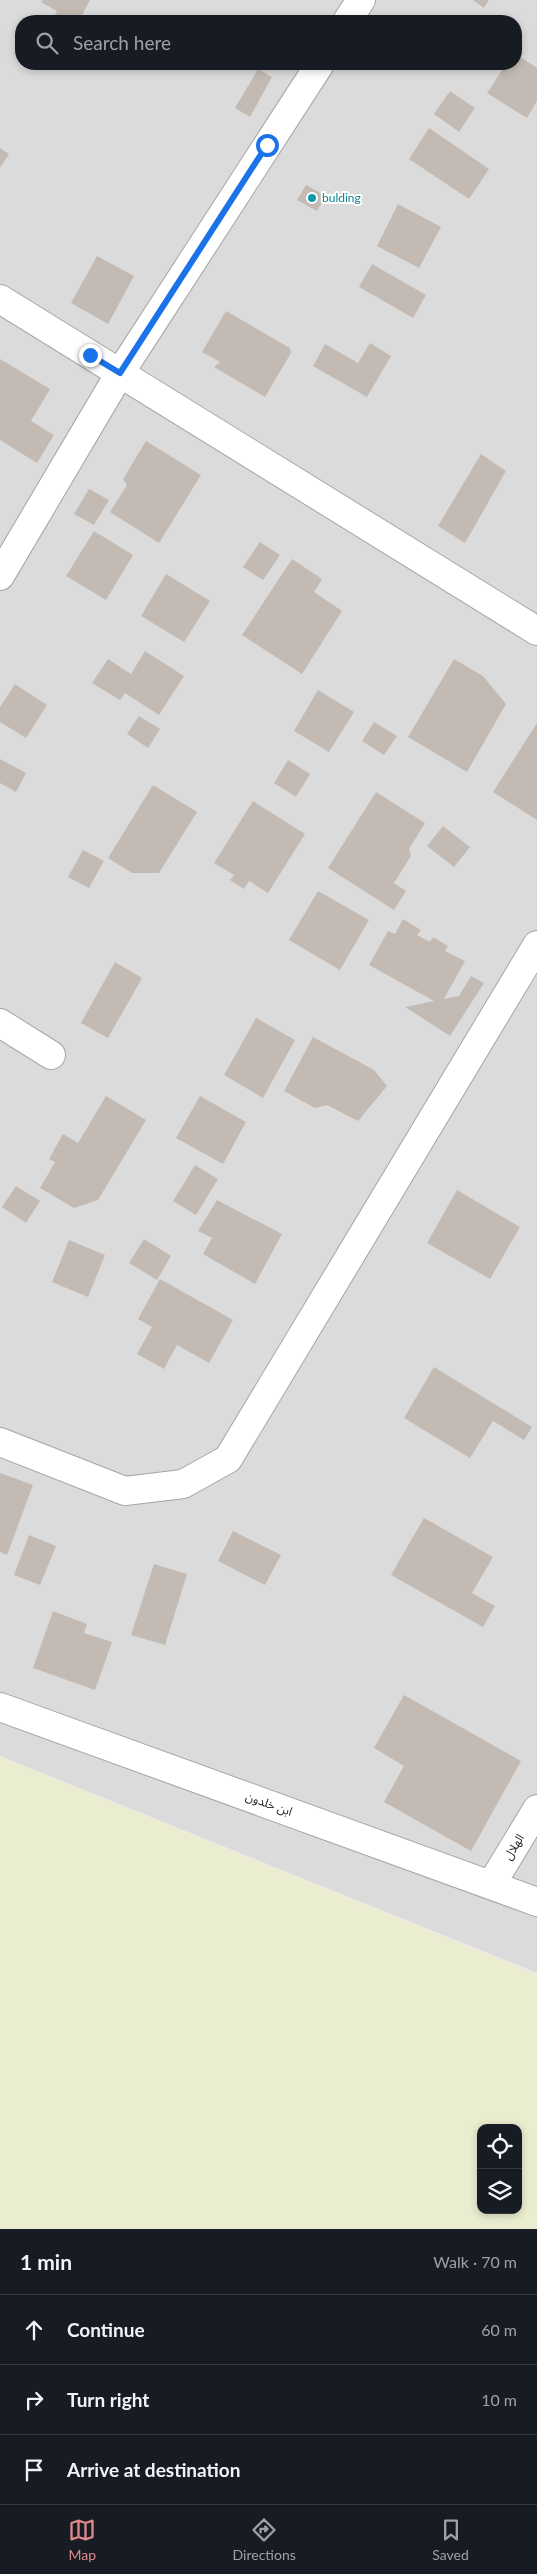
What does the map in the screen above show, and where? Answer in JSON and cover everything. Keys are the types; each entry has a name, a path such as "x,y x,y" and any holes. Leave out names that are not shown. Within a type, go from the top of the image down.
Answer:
{"street":[{"path":"351,15 361,0"},
{"path":"0,576 120,373 316,70"},
{"path":"0,299 537,630"},
{"path":"0,1442 125,1491 183,1484 228,1459 537,945"},
{"path":"0,1023 51,1055"},
{"name":"ابن خلدون","path":"0,1707 537,1902"},
{"name":"الهلال","path":"491,1885 537,1808"}],"shaded area":[{"path":"0,0 537,0 537,1973 0,1756"}],"green space":[{"path":"0,1757 537,1975 537,2229 0,2229"}],"building":[{"path":"43,0 90,0 82,15 55,15 57,11 41,2"},
{"path":"473,0 489,0 484,8"},
{"path":"522,58 537,68 537,101 527,118 487,93 502,70 522,70"},
{"path":"257,70 272,77 250,117 235,108"},
{"path":"450,91 475,108 459,132 434,114"},
{"path":"429,128 489,169 469,199 409,159"},
{"path":"0,148 9,154 0,168"},
{"name":"bulding","path":"306,185 326,196 317,211 297,200"},
{"path":"398,204 441,227 419,268 377,246"},
{"path":"97,256 134,276 108,324 71,303"},
{"path":"372,264 426,295 413,318 359,287"},
{"path":"226,311 290,348 291,353 265,397 214,367 220,362 202,352"},
{"path":"370,343 391,356 367,397 313,366 325,344 358,363"},
{"path":"0,359 50,389 31,421 54,435 37,463 0,440"},
{"path":"146,441 201,475 159,543 110,512 127,485 123,479"},
{"path":"481,454 506,471 465,543 438,526"},
{"path":"89,489 109,500 94,525 74,514"},
{"path":"94,531 133,555 106,600 66,576"},
{"path":"260,542 280,555 263,580 243,567"},
{"path":"292,559 322,579 314,592 342,611 302,674 242,635"},
{"path":"166,574 210,601 184,642 141,616"},
{"path":"145,651 184,676 159,715 125,693 120,700 92,683 108,659 131,674"},
{"path":"454,659 483,676 506,704 467,772 408,737"},
{"path":"15,684 47,705 26,738 0,722 0,707"},
{"path":"318,690 354,712 329,752 294,731"},
{"path":"139,716 160,729 148,748 127,734"},
{"path":"374,722 397,736 384,755 362,741"},
{"path":"537,723 537,820 493,792"},
{"path":"0,759 26,773 16,792 0,783"},
{"path":"288,760 310,774 296,797 274,783"},
{"path":"153,785 197,812 159,873 132,873 108,858"},
{"path":"376,792 425,823 409,849 411,856 394,883 406,891 394,910 328,868"},
{"path":"253,801 305,834 268,893 249,881 244,889 230,880 234,875 214,863"},
{"path":"443,826 470,847 454,867 427,846"},
{"path":"83,850 104,861 89,888 68,877"},
{"path":"318,891 369,920 340,970 289,940"},
{"path":"403,919 421,930 417,935 430,942 433,937 448,946 445,951 465,961 444,999 459,996 471,976 484,983 450,1036 405,1007 434,1001 369,965 388,931 395,934"},
{"path":"115,962 142,978 108,1038 81,1023"},
{"path":"256,1018 295,1040 263,1098 224,1075"},
{"path":"313,1037 374,1070 387,1086 358,1121 327,1105 315,1108 284,1091"},
{"path":"106,1096 146,1120 98,1200 74,1208 40,1188 55,1162 49,1159 63,1134 78,1143"},
{"path":"200,1096 246,1122 223,1164 176,1138"},
{"path":"195,1165 218,1179 196,1215 173,1201"},
{"path":"16,1186 40,1201 26,1223 2,1207"},
{"path":"457,1190 520,1227 490,1279 427,1243"},
{"path":"217,1200 282,1234 255,1284 203,1254 212,1238 198,1231"},
{"path":"144,1239 171,1256 157,1280 129,1263"},
{"path":"69,1240 105,1255 88,1297 52,1282"},
{"path":"160,1279 233,1320 209,1363 177,1345 164,1369 137,1354 152,1327 138,1319"},
{"path":"434,1367 532,1427 524,1440 493,1421 470,1458 404,1418"},
{"path":"0,1473 33,1485 7,1555 0,1552"},
{"path":"424,1518 493,1557 472,1593 495,1606 483,1627 391,1575"},
{"path":"233,1531 281,1555 265,1585 218,1561"},
{"path":"29,1535 56,1546 40,1585 14,1575"},
{"path":"154,1564 187,1574 165,1645 131,1635"},
{"path":"53,1611 87,1624 84,1633 112,1642 95,1690 33,1668"},
{"path":"404,1695 521,1761 471,1851 384,1802 404,1766 374,1748"}],"place":[{"name":"bulding","path":"312,198"}],"route":[{"path":"90,355 120,373 267,145"}]}
